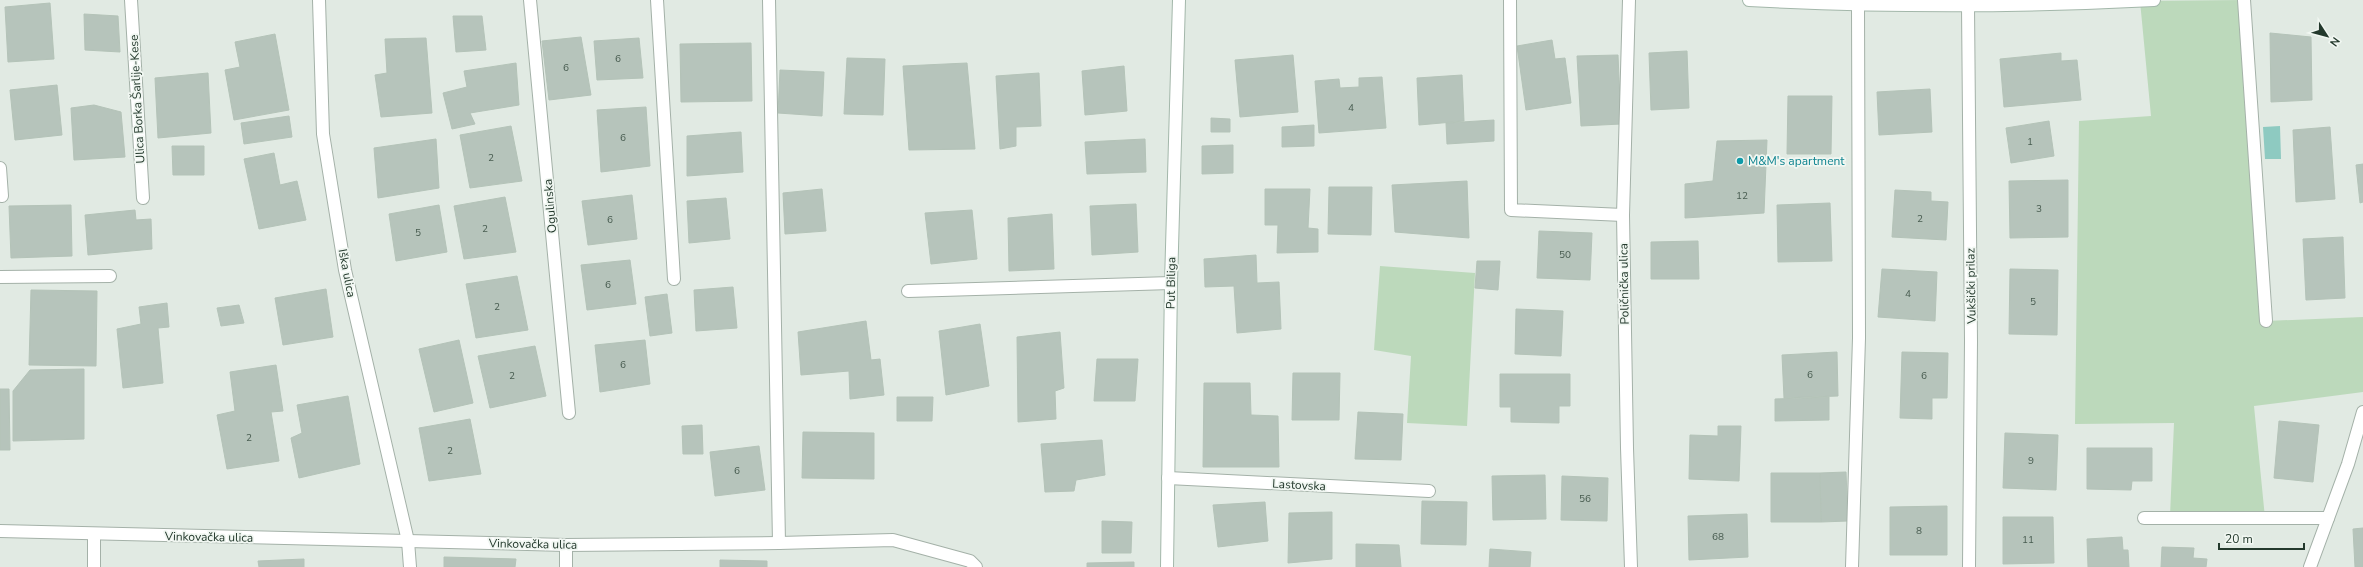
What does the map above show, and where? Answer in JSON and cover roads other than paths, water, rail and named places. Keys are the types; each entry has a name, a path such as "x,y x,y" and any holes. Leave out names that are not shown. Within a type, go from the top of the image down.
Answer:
{"street":[{"name":"Ulica Borka Šarlije-Kese","path":"131,0 143,198"},
{"name":"Iška ulica","path":"319,0 323,134 345,270 408,541 410,567"},
{"name":"Ogulinska","path":"530,0 569,413"},
{"path":"657,0 674,279"},
{"path":"769,0 779,543"},
{"name":"Put Biliga","path":"1167,567 1171,283 1179,0"},
{"path":"1510,0 1511,210 1623,215"},
{"name":"Poličnička ulica","path":"1629,0 1623,215 1631,567"},
{"path":"1749,0 1858,6 1968,6 2154,0"},
{"path":"2244,0 2266,321"},
{"path":"1852,567 1858,338 1858,6"},
{"name":"Vukšički prilaz","path":"1968,6 1971,340 1969,567"},
{"path":"0,168 2,196"},
{"path":"0,277 110,276"},
{"path":"908,291 1171,283"},
{"path":"2310,567 2348,464 2363,412"},
{"name":"Lastovska","path":"1168,478 1429,491"},
{"path":"2144,518 2328,518"},
{"name":"Vinkovačka ulica","path":"0,531 566,545 779,543 893,540 973,564"},
{"path":"94,534 94,567"},
{"path":"566,545 566,567"}],"water":[{"path":"2280,126 2281,159 2265,159 2263,127"}],"place":[{"name":"M&M's apartment","path":"1740,161"}]}
